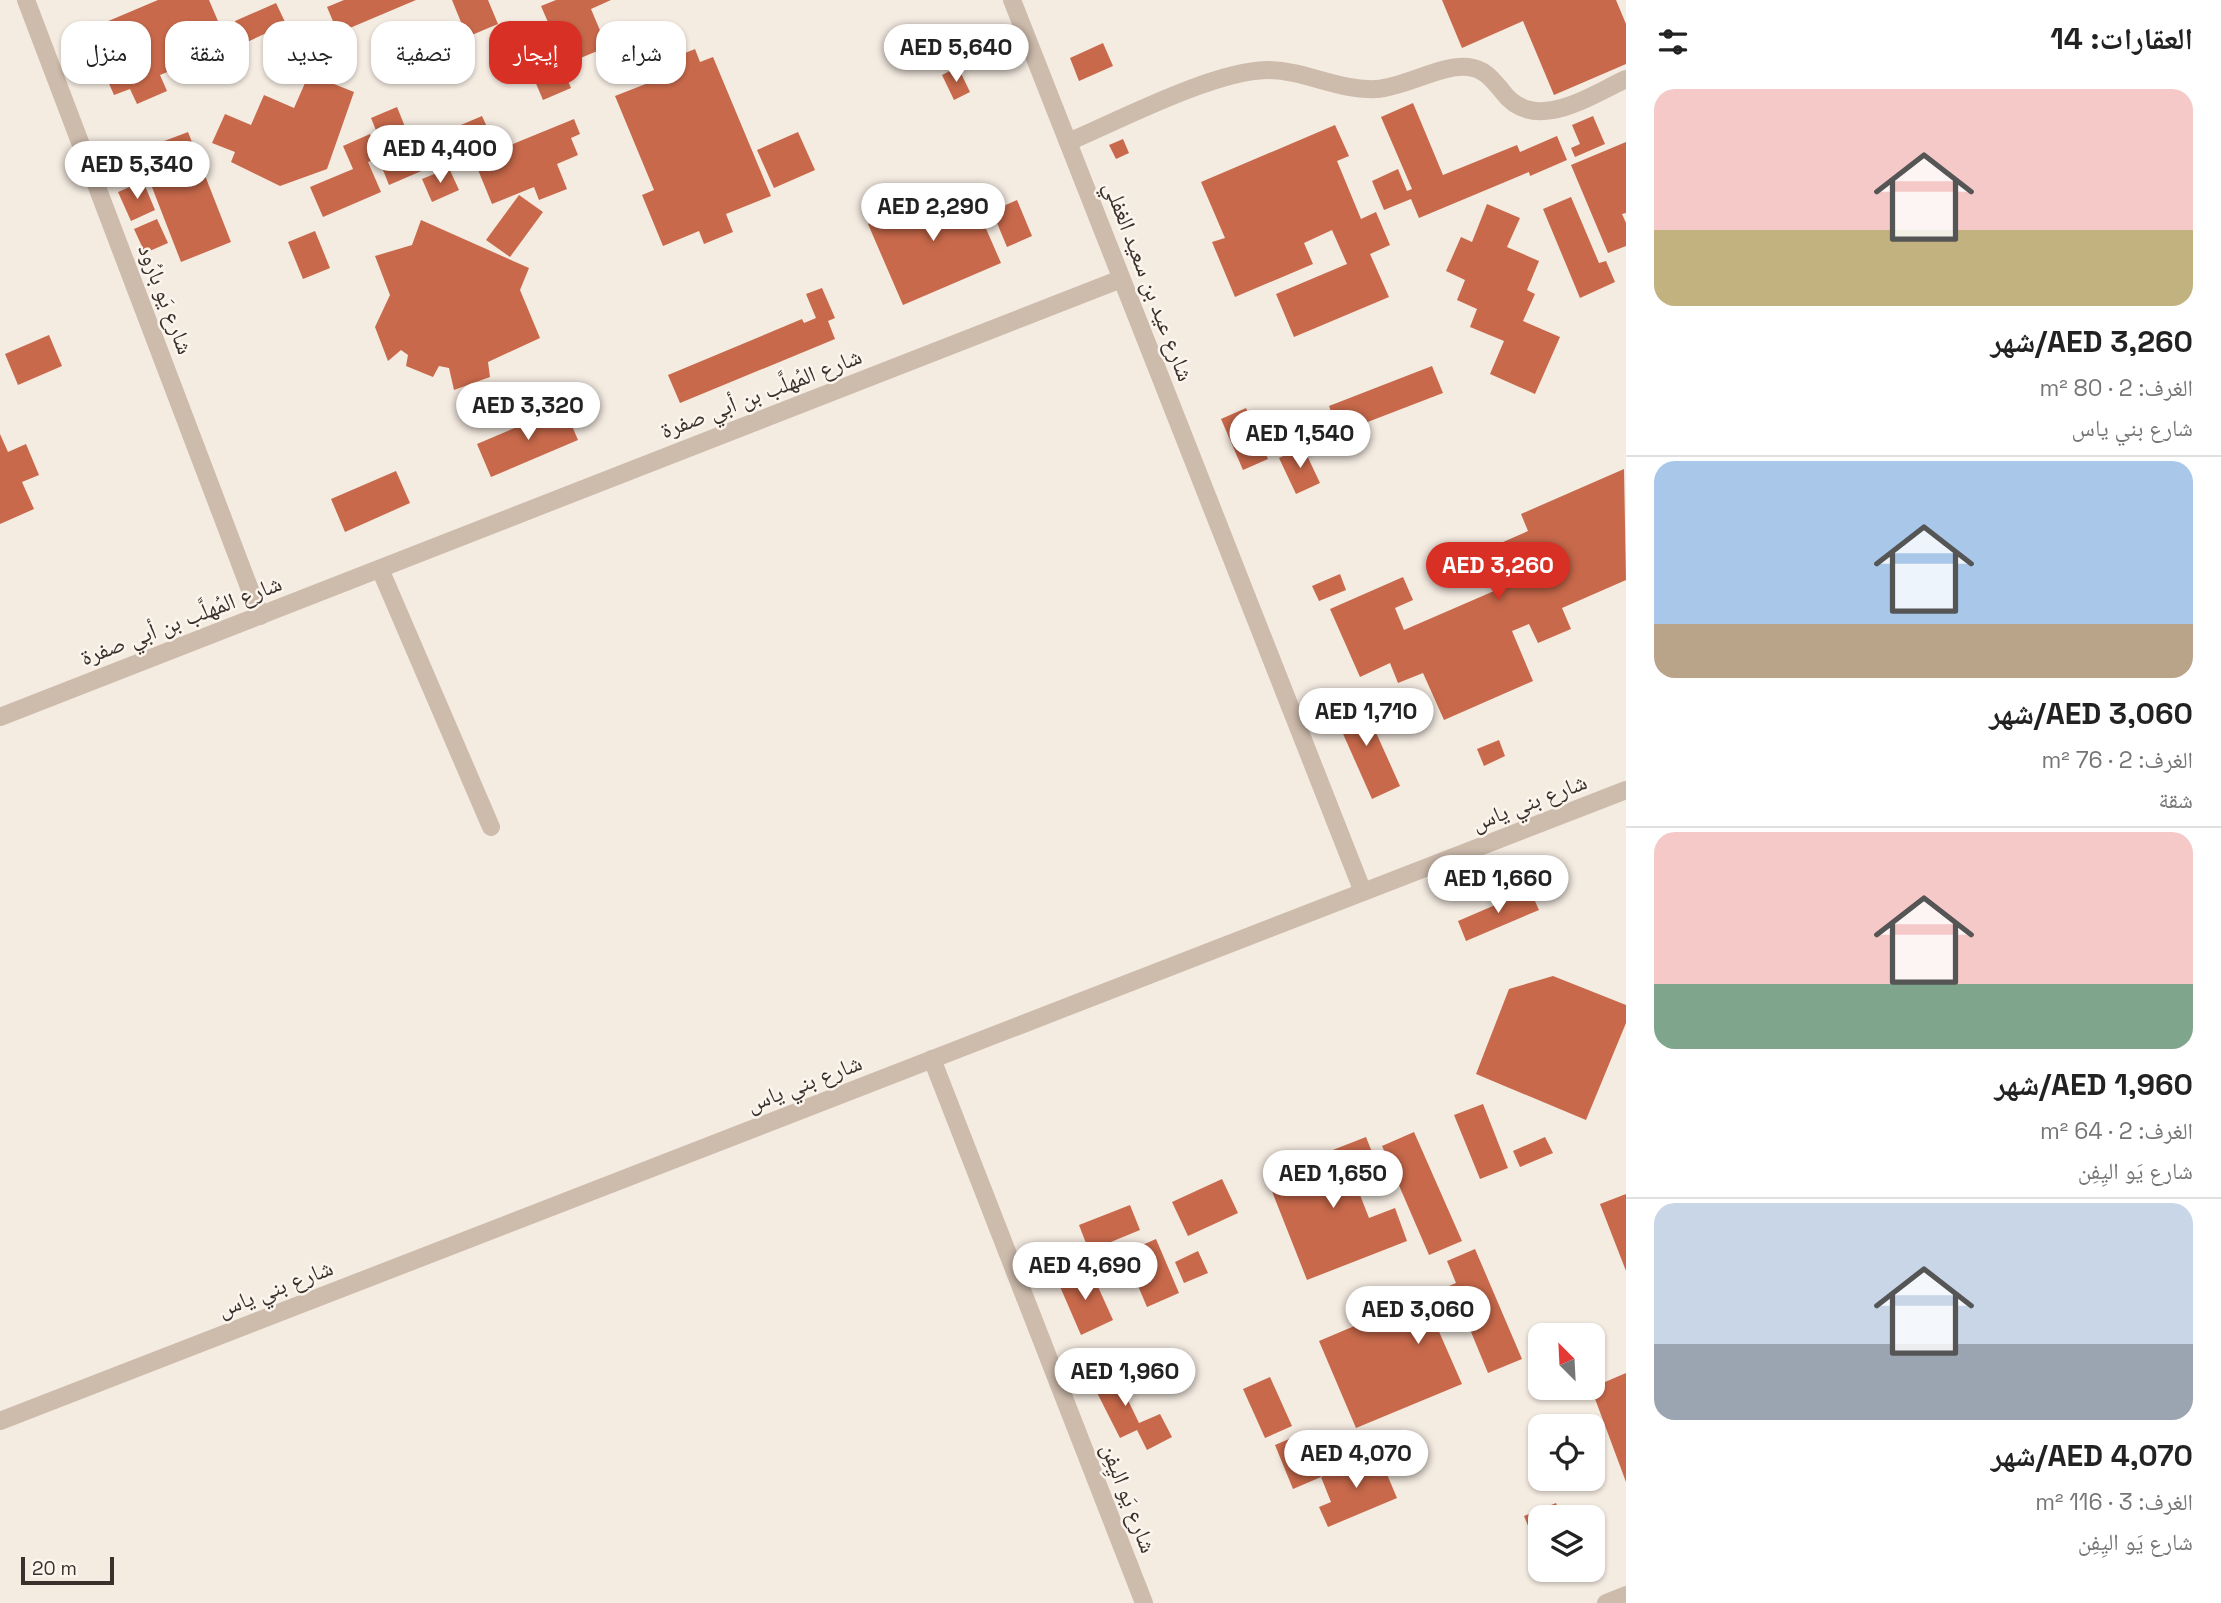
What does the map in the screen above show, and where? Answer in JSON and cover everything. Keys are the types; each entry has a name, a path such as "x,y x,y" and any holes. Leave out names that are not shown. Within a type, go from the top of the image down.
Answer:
{"street":[{"name":"شارع يَو بارُود","path":"26,0 260,616"},
{"name":"شارع عيد بن سعيد الغفلي","path":"1012,0 1363,892"},
{"path":"1068,142 1218,79 1264,70 1305,75 1351,89 1375,89 1399,87 1458,67 1470,67 1490,76 1502,92 1520,106 1543,112 1567,107 1626,79"},
{"name":"شارع المُهلَّب بن أبي صفرة","path":"0,717 1121,279"},
{"path":"380,569 492,827"},
{"name":"شارع بني ياس","path":"0,1421 1626,790"},
{"name":"شارع يَو اليِفِن","path":"932,1059 1144,1603"},
{"path":"1606,1603 1626,1595"}],"building":[{"path":"158,0 209,0 218,21 165,21 165,73 160,75 167,91 137,104 130,89 114,95 109,84 151,84 151,21 108,21"},
{"path":"344,0 416,0 357,25 357,21 333,21 327,7"},
{"path":"452,0 488,0 497,21 489,21 489,28 475,34 475,21 461,21"},
{"path":"556,0 611,0 591,9 596,21 596,52 582,57 582,21 547,21 541,6"},
{"path":"1442,0 1616,0 1626,24 1626,64 1554,95 1523,21 1462,48"},
{"path":"276,3 285,21 263,21 263,35 249,41 249,21 235,21"},
{"path":"1103,43 1113,66 1079,81 1070,58"},
{"path":"695,49 700,62 713,57 771,196 726,214 733,232 704,244 699,231 663,246 642,195 654,190 615,96 646,84 686,84 686,53"},
{"path":"958,67 970,92 954,100 942,75"},
{"path":"305,84 334,84 354,92 327,169 280,186 231,162 235,152 212,143 225,114 251,125 264,95 294,108"},
{"path":"536,84 569,84 571,88 543,100"},
{"path":"1413,103 1443,175 1517,145 1520,152 1557,136 1567,160 1530,176 1529,172 1419,218 1411,199 1384,210 1372,181 1398,169 1407,191 1412,189 1381,117"},
{"path":"397,107 408,134 382,145 371,118"},
{"path":"482,116 493,140 389,185 379,160"},
{"path":"1593,116 1605,144 1575,157 1571,148 1580,144 1572,125"},
{"path":"574,119 580,134 571,138 578,155 557,164 567,189 539,200 534,187 492,204 474,160"},
{"path":"1335,125 1349,156 1337,161 1361,219 1376,212 1390,245 1370,254 1389,297 1294,337 1276,294 1347,264 1332,230 1304,243 1313,264 1235,297 1212,242 1225,238 1201,182"},
{"path":"188,132 231,242 181,262 138,151"},
{"path":"798,132 815,170 774,188 757,150"},
{"path":"370,134 380,157 368,162 381,192 323,217 310,187 353,169 343,146"},
{"path":"1123,139 1129,153 1116,159 1109,145"},
{"path":"1626,142 1626,213 1622,214 1626,223 1626,246 1608,253 1571,165"},
{"path":"449,168 459,190 432,202 422,179"},
{"path":"143,181 155,210 131,221 118,192"},
{"path":"967,185 1001,263 903,305 868,224 895,212 891,202 918,191 924,204"},
{"path":"519,195 543,212 510,257 486,240"},
{"path":"1571,197 1599,263 1606,261 1615,282 1580,298 1543,209"},
{"path":"1017,200 1032,236 1007,247 992,211"},
{"path":"1487,204 1520,218 1507,247 1539,261 1527,290 1535,294 1523,321 1560,337 1535,394 1490,374 1504,341 1470,327 1477,309 1457,300 1465,280 1446,271 1461,237 1472,242"},
{"path":"157,219 168,243 145,253 134,229"},
{"path":"421,220 529,268 520,290 540,338 488,362 490,377 454,390 449,368 439,366 433,377 406,366 408,355 401,350 388,361 375,327 390,295 375,256 412,245"},
{"path":"315,231 330,268 303,279 288,242"},
{"path":"822,288 835,318 828,321 835,339 680,403 668,375 802,319 804,323 816,318 806,294"},
{"path":"49,335 62,366 18,385 5,354"},
{"path":"1432,366 1443,393 1339,433 1329,406"},
{"path":"564,407 578,440 491,477 477,444"},
{"path":"1246,408 1268,459 1243,470 1221,419"},
{"path":"0,434 8,452 26,444 39,475 22,482 34,509 0,524"},
{"path":"1303,447 1320,483 1296,494 1279,458"},
{"path":"1624,469 1626,580 1562,608 1571,629 1538,643 1529,624 1512,631 1533,681 1444,720 1423,673 1398,683 1390,663 1360,677 1330,609 1403,577 1413,600 1395,608 1404,630 1494,591 1478,553 1528,531 1521,514"},
{"path":"396,471 410,503 345,532 331,499"},
{"path":"1340,574 1346,590 1319,601 1312,586"},
{"path":"1360,697 1400,786 1372,799 1332,709"},
{"path":"1499,740 1505,756 1484,766 1477,749"},
{"path":"1530,890 1539,910 1466,941 1458,921"},
{"path":"1553,976 1626,1005 1626,1023 1586,1120 1476,1074 1509,989"},
{"path":"1483,1104 1508,1168 1480,1179 1454,1115"},
{"path":"1414,1132 1462,1241 1429,1255 1382,1146"},
{"path":"1366,1137 1380,1172 1355,1182 1369,1218 1395,1208 1407,1241 1307,1280 1266,1176"},
{"path":"1545,1137 1553,1153 1520,1167 1513,1151"},
{"path":"1222,1179 1238,1213 1188,1236 1172,1202"},
{"path":"1626,1194 1626,1271 1600,1204"},
{"path":"1130,1205 1140,1230 1089,1251 1079,1225"},
{"path":"1156,1239 1179,1293 1147,1307 1124,1253"},
{"path":"1475,1249 1522,1359 1488,1373 1464,1315 1437,1327 1462,1384 1356,1428 1319,1341 1456,1283 1447,1261"},
{"path":"1198,1251 1208,1273 1184,1283 1175,1262"},
{"path":"1090,1269 1113,1320 1081,1335 1058,1282"},
{"path":"1109,1361 1139,1423 1160,1414 1172,1437 1147,1450 1137,1430 1120,1438 1086,1371"},
{"path":"1626,1373 1626,1482 1605,1426 1605,1414 1601,1414 1595,1400 1605,1400 1605,1382"},
{"path":"1270,1377 1292,1426 1265,1438 1243,1389"},
{"path":"1303,1433 1321,1477 1293,1489 1275,1445"},
{"path":"1378,1453 1397,1498 1328,1527 1319,1507 1331,1502 1321,1477"}]}
